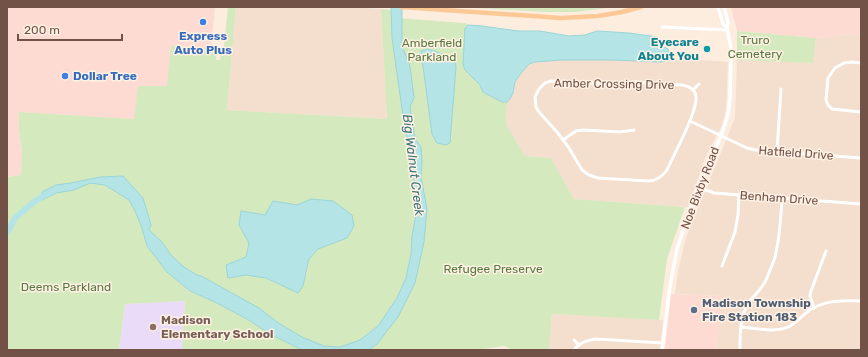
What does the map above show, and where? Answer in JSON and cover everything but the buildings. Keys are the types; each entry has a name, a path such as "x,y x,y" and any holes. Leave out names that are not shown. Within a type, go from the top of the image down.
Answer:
{"main road":[{"path":"401,7 561,18 598,16 641,7"}],"street":[{"name":"Noe Bixby Road","path":"718,7 723,24 727,29"},
{"name":"Noe Bixby Road","path":"662,350 675,258 704,170 721,136 730,105 731,49 727,29 728,23 724,7"},
{"path":"662,27 727,29"},
{"path":"861,63 848,62 840,64 832,71 828,78 826,100 832,109 861,112"},
{"name":"Amber Crossing Drive","path":"563,140 537,109 535,101 538,91 545,83 554,81 609,84 636,82 682,85 693,90"},
{"path":"634,130 620,132 583,130 576,131 563,140 582,170 589,175 598,178 648,181 656,180 667,170 690,121 695,107 696,98 693,90 699,84"},
{"path":"777,152 781,89"},
{"name":"Hatfield Drive","path":"690,121 747,148 756,150 861,158"},
{"name":"Benham Drive","path":"698,187 714,193 861,204"},
{"path":"722,266 735,232 739,195"},
{"path":"740,350 741,327 745,309 765,282 775,258 782,198"},
{"path":"814,308 810,296 811,291 826,251"},
{"path":"741,327 772,330 781,329 788,327 808,311 831,301 861,301"},
{"path":"574,350 587,340 601,339 663,343"},
{"path":"574,340 579,345"}],"shaded area":[{"path":"7,7 215,7 211,48 167,86 134,119 19,112 19,131 22,152 21,175 7,177"},
{"path":"236,7 351,7 381,9 387,119 227,110"},
{"path":"731,7 861,7 861,36 851,34 816,38 737,31"},
{"path":"851,34 861,36 861,350 716,350 722,296 675,294 678,271 686,238 735,118 737,60 813,63 816,38"},
{"path":"684,59 728,62 726,109 722,125 705,158 688,207 574,199 551,158 525,156 506,124 507,102 513,93 515,82 529,64 535,62 561,60 660,62"},
{"path":"671,294 722,296 716,350 665,350"},
{"name":"Madison Elementary School","path":"185,301 182,350 119,350 125,304"},
{"path":"552,314 663,320 660,350 549,350"}],"green space":[{"name":"Deems Parkland","path":"228,7 236,7 227,110 387,119 381,9 391,10 392,38 417,209 406,278 397,298 378,326 360,340 340,347 324,346 302,337 277,322 259,308 184,267 171,255 162,242 148,230 143,198 123,176 100,177 56,185 42,200 56,193 74,190 89,181 105,185 129,200 142,228 147,246 167,272 189,291 215,302 247,319 270,334 302,350 182,350 185,301 125,304 119,350 7,350 7,177 21,175 22,152 19,131 19,112 134,119 138,86 167,86 171,46 217,47 216,60 220,60 221,47 224,47","holes":["311,199 347,238 318,249 309,259 307,273 298,293 266,278 246,275 226,265 246,257 249,243 239,225 265,215 273,201 297,205"]},
{"path":"459,7 614,7 576,12 546,12"},
{"name":"Refugee Preserve","path":"398,18 466,23 468,25 465,28 463,64 465,70 480,85 483,92 502,102 507,102 506,124 525,156 551,158 574,199 685,207 667,259 659,320 552,314 549,350 513,350 504,346 484,350 369,350 410,288 423,188 421,147 414,146"},
{"name":"Truro Cemetery","path":"737,31 816,38 813,63 737,60"}],"water":[{"path":"391,7 402,7 402,46 410,66 414,98 410,107 415,139 421,147 421,177 427,209 424,242 415,283 398,317 377,344 369,350 302,350 270,334 247,319 215,302 190,291 167,272 147,246 142,228 129,200 105,185 90,183 74,190 56,193 42,200 42,192 56,185 100,177 123,176 143,198 151,225 149,230 184,267 259,308 277,322 302,337 324,346 340,347 360,340 378,326 397,298 406,278 417,209 392,38"},
{"path":"468,25 518,31 540,31 569,36 585,35 597,31 657,37 659,45 668,49 668,57 665,61 660,62 561,60 535,62 529,64 521,73 515,82 510,99 507,102 502,102 483,92 480,85 465,70 463,64 465,28"},
{"path":"427,49 435,51 455,61 456,67 450,143 446,145 437,143 432,134 421,51"},
{"path":"311,199 333,201 352,215 354,226 347,238 318,249 309,259 303,286 298,293 266,278 246,275 228,278 226,265 246,257 249,243 239,225 241,211 265,215 273,201 297,205"}],"waterway":[{"name":"Big Walnut Creek","path":"7,233 15,218 35,201 48,193"}],"place":[{"name":"Express Auto Plus","path":"203,22"},
{"name":"Eyecare About You","path":"707,49"},
{"name":"Dollar Tree","path":"65,76"},
{"name":"Madison Township Fire Station 183","path":"694,310"},
{"name":"Madison Elementary School","path":"153,327"}],"park label":[{"name":"Amberfield Parkland","path":"432,50"}]}
